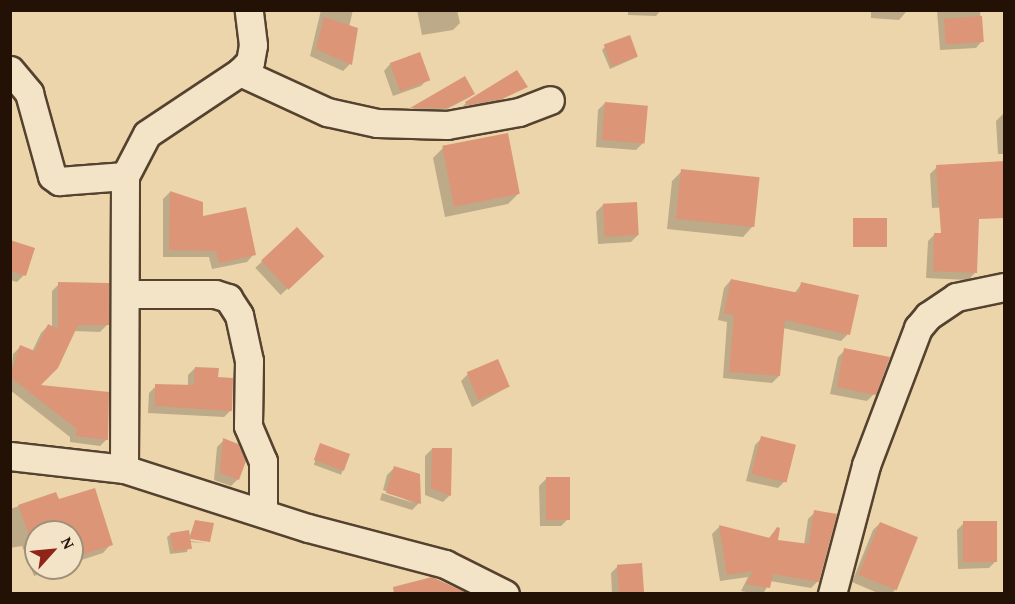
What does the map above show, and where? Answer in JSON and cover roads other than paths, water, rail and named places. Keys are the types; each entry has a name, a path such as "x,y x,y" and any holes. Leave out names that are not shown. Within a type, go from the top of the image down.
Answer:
{"street":[{"path":"124,469 126,294 124,176 147,134 240,72 250,62 252,14"},
{"path":"10,70 29,93 52,176 59,181 100,175 124,176"},
{"path":"240,72 327,112 377,123 447,124 519,112 550,100"},
{"path":"832,594 866,465 918,328 928,316 956,297 1005,287"},
{"path":"126,294 215,294 228,298 239,315 249,361 248,426 263,461 263,513"},
{"path":"10,456 124,469 263,513 445,564 505,594"}]}
